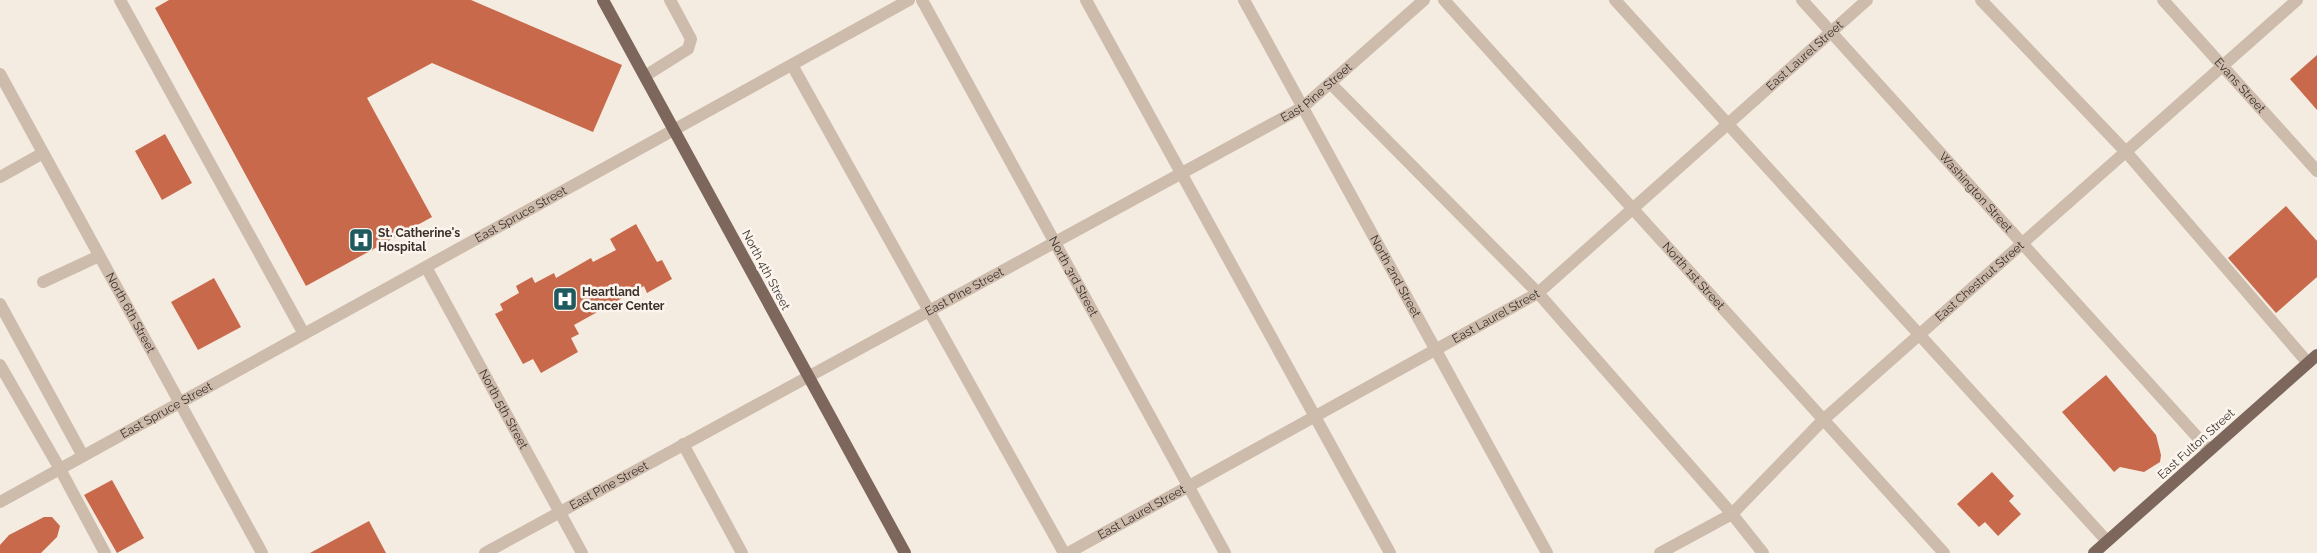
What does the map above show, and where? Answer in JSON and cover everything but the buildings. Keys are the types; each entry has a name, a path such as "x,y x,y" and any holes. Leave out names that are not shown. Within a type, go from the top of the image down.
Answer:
{"main road":[{"name":"North 4th Street","path":"603,0 906,553"},
{"name":"East Fulton Street","path":"2094,553 2313,359"}],"street":[{"path":"120,0 304,334"},
{"path":"645,76 688,49 691,39 670,0"},
{"name":"East Spruce Street","path":"0,502 909,0"},
{"name":"North 3rd Street","path":"922,0 1225,553"},
{"path":"1086,0 1390,553"},
{"name":"North 2nd Street","path":"1244,0 1434,350 1547,553"},
{"name":"East Pine Street","path":"485,553 1303,107 1424,0"},
{"name":"North 1st Street","path":"1444,0 1944,553"},
{"path":"1615,0 1921,334 2107,541"},
{"name":"Washington Street","path":"1802,0 2210,450"},
{"name":"East Laurel Street","path":"1068,553 1538,293 1867,0"},
{"path":"1981,0 2126,153 2313,359"},
{"name":"Evans Street","path":"2163,0 2317,171"},
{"name":"East Chestnut Street","path":"1660,553 1732,514 1824,420 2297,0"},
{"path":"792,65 927,311 1064,553"},
{"name":"North 6th Street","path":"0,74 262,553"},
{"path":"1330,83 1538,293 1732,514 1763,553"},
{"path":"0,177 43,153"},
{"path":"43,282 99,256"},
{"name":"North 5th Street","path":"426,266 582,553"},
{"path":"0,304 83,456"},
{"path":"0,365 60,468 105,553"},
{"path":"683,444 742,553"}],"place":[{"name":"St. Catherine's Hospital","path":"361,240"},
{"name":"Heartland Cancer Center","path":"565,299"}]}
